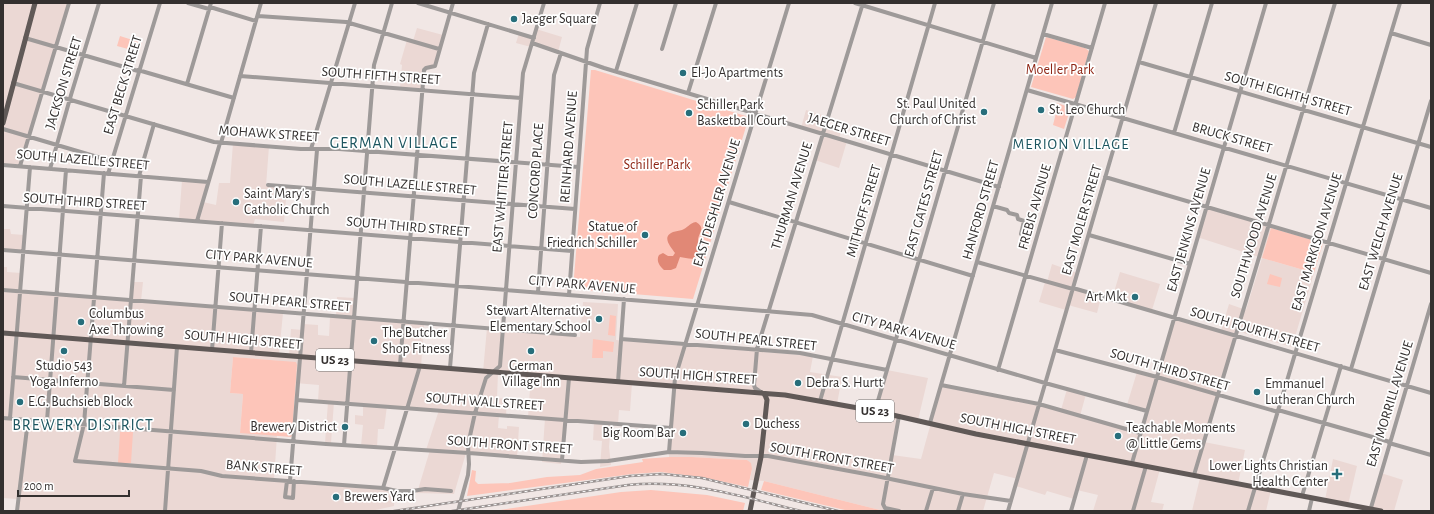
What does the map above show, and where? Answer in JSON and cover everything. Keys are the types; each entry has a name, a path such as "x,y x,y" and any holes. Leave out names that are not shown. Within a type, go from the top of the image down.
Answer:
{"main road":[{"path":"3,123 36,3"},
{"path":"3,110 8,94 13,85"},
{"name":"SOUTH HIGH STREET","path":"3,334 785,395 1381,511"},
{"path":"750,511 762,457 767,400 765,395 762,393"}],"street":[{"path":"20,166 69,3"},
{"name":"JACKSON STREET","path":"50,168 69,99 99,3"},
{"name":"EAST BECK STREET","path":"75,461 84,424 97,258 106,174 112,161 138,70 160,3"},
{"path":"188,3 210,6 257,19 349,23 439,49"},
{"path":"197,221 261,3"},
{"path":"311,150 355,3"},
{"path":"344,445 375,61 392,3"},
{"path":"418,3 534,38"},
{"path":"400,365 424,70 434,66 453,3"},
{"name":"EAST WHITTIER STREET","path":"458,511 467,481 470,434 475,413 485,379 500,366 523,72 544,3"},
{"name":"REINHARD AVENUE","path":"569,295 588,41 600,3"},
{"path":"616,71 637,3"},
{"path":"662,49 676,3"},
{"path":"688,93 716,3"},
{"name":"EAST DESHLER AVENUE","path":"669,452 675,378 790,3"},
{"path":"855,3 1036,58"},
{"name":"MITHOFF STREET","path":"820,401 935,3"},
{"name":"EAST GATES STREET","path":"875,412 994,3"},
{"name":"HANFORD STREET","path":"930,423 1052,3"},
{"name":"FREBIS AVENUE","path":"998,370 1105,3"},
{"name":"EAST MOLER STREET","path":"1008,511 1156,3"},
{"path":"1174,133 1212,3"},
{"name":"EAST JENKINS AVENUE","path":"1132,463 1266,3"},
{"name":"SOUTHWOOD AVENUE","path":"1194,475 1335,3"},
{"name":"EAST MARKISON AVENUE","path":"1248,511 1400,3"},
{"name":"THURMAN AVENUE","path":"762,393 755,388 754,385 757,350 862,4"},
{"path":"187,84 210,6"},
{"path":"450,368 474,69 488,24"},
{"path":"1392,32 1431,45"},
{"path":"1043,34 1092,48"},
{"path":"26,38 234,98"},
{"name":"JAEGER STREET","path":"532,43 616,71 999,187"},
{"name":"CONCORD PLACE","path":"538,292 554,75 561,53"},
{"name":"SOUTH EIGHTH STREET","path":"1139,62 1431,147"},
{"name":"SOUTH FIFTH STREET","path":"240,76 521,98"},
{"name":"MOHAWK STREET","path":"13,85 42,91 220,143 311,150 338,149 578,167"},
{"name":"BRUCK STREET","path":"1027,90 1431,208"},
{"name":"EAST WELCH AVENUE","path":"1351,369 1431,101"},
{"path":"124,386 140,176 154,124"},
{"path":"3,128 112,161"},
{"path":"290,481 317,150"},
{"name":"SOUTH LAZELLE STREET","path":"3,165 208,182"},
{"path":"10,418 30,167"},
{"path":"47,421 66,170"},
{"path":"1105,178 1431,273"},
{"name":"SOUTH LAZELLE STREET","path":"268,185 575,209"},
{"path":"729,202 973,276"},
{"name":"SOUTH THIRD STREET","path":"3,206 572,251"},
{"path":"993,206 1007,210 1009,213 1017,215 1018,219 1024,220 1021,234"},
{"path":"212,350 222,223"},
{"path":"251,353 261,226"},
{"path":"1089,235 1190,264"},
{"name":"CITY PARK AVENUE","path":"3,250 812,315 998,370 1147,410"},
{"name":"SOUTH FOURTH STREET","path":"977,262 1236,335 1431,393"},
{"name":"SOUTH PEARL STREET","path":"3,290 575,335"},
{"path":"618,382 624,299"},
{"name":"EAST MORRILL AVENUE","path":"1370,510 1431,304"},
{"name":"SOUTH PEARL STREET","path":"621,339 800,353 887,370"},
{"path":"165,511 177,347"},
{"name":"SOUTH THIRD STREET","path":"1055,350 1324,423 1431,455"},
{"path":"383,488 420,366"},
{"path":"1302,496 1341,366"},
{"path":"13,377 174,390"},
{"path":"562,460 569,378"},
{"path":"941,386 1039,404 1140,433"},
{"name":"SOUTH WALL STREET","path":"297,400 671,428"},
{"path":"899,416 883,504 885,508 899,511"},
{"name":"SOUTH FRONT STREET","path":"3,418 344,445 595,462 669,452 695,452 762,457 768,456 888,478 963,494 1010,501"},
{"path":"17,511 28,420"},
{"path":"1071,511 1087,455"},
{"name":"BANK STREET","path":"75,461 168,468 206,472 222,476 383,488 397,491 425,489 452,491"},
{"path":"1133,511 1146,466"},
{"path":"926,511 933,488"},
{"path":"958,511 963,494"},
{"path":"1309,511 1312,498"}],"shaded area":[{"path":"3,3 68,3 20,167 3,165"},
{"path":"417,28 443,35 434,65 424,69 422,89 400,88 402,65 400,64 407,40 413,41"},
{"path":"536,29 562,37 558,52 532,43 531,47 516,43 519,33 534,38"},
{"path":"806,110 828,117 825,127 841,132 839,139 847,141 839,168 815,160 823,135 801,128"},
{"path":"233,143 269,146 266,186 287,188 284,222 255,219 253,226 179,220 182,180 208,181 203,202 216,205 219,183 230,183"},
{"path":"1206,207 1268,225 1271,228 1262,258 1197,237"},
{"path":"696,222 701,226 698,239 700,249 698,256 693,259 680,257 676,268 664,270 658,263 659,255 663,253 668,256 673,256 675,253 669,245 667,239 669,234 684,229"},
{"path":"3,229 10,229 11,234 24,235 23,252 3,250"},
{"path":"1262,258 1314,273 1292,347 1240,332 1236,335 1204,442 1245,450 1238,484 1271,490 1266,511 1192,511 1200,478 1160,469 1151,502 1164,504 1162,511 1093,511 1098,495 1077,490 1074,499 1047,491 1045,495 1016,486 1018,479 994,473 983,511 884,511 764,481 750,480 752,469 747,460 669,457 673,387 632,383 630,411 619,410 618,424 611,423 609,447 611,465 600,467 602,441 593,440 594,422 565,420 561,464 542,462 545,418 528,417 531,375 498,373 497,398 507,399 506,415 499,415 498,428 507,429 507,426 519,427 517,457 466,453 454,494 417,493 430,450 426,450 439,410 387,406 384,429 378,429 377,447 361,446 363,425 355,424 355,415 363,416 363,405 334,402 331,443 325,443 328,402 318,401 319,385 295,383 297,365 280,361 233,357 230,393 243,394 240,432 277,435 274,480 395,491 394,506 371,511 16,511 17,499 3,498 3,267 7,267 7,272 21,273 19,291 130,301 132,282 143,282 141,301 283,313 279,354 289,355 291,329 303,330 303,324 318,325 318,335 329,336 330,317 336,317 337,297 355,298 354,318 424,324 421,367 483,372 487,328 580,337 583,302 618,304 616,340 813,356 810,372 842,377 837,404 875,411 887,370 928,378 918,420 899,417 892,455 921,459 941,386 1061,410 1067,389 1086,394 1080,416 1141,432 1147,411 1127,405 1137,372 1156,377 1174,319 1221,331 1229,304 1246,310"},
{"path":"1052,264 1077,273 1072,288 1101,297 1097,313 1068,305 1066,310 1039,302"},
{"path":"1120,272 1160,284 1152,310 1112,299"},
{"path":"1333,459 1357,466 1348,505 1325,500"},
{"path":"1381,473 1403,480 1394,511 1380,511 1371,509"}],"green space":[{"path":"120,36 142,43 139,52 117,46"},
{"name":"Moeller Park","path":"1046,37 1085,48 1089,51 1076,97 1073,99 1031,87"},
{"name":"Schiller Park","path":"591,70 749,117 693,299 573,289"},
{"path":"1057,103 1069,107 1067,112 1069,113 1064,129 1053,125"},
{"path":"1271,228 1323,243 1314,273 1262,258"},
{"path":"1270,274 1282,278 1280,287 1267,284"},
{"path":"610,315 616,316 615,336 608,335"},
{"path":"593,339 614,342 613,352 603,351 603,358 592,358"},
{"path":"233,357 296,362 291,437 240,433 243,394 230,393"},
{"path":"120,432 133,432 131,463 118,463"},
{"path":"669,457 747,460 751,463 752,469 748,487 702,477 661,472 632,474 467,496 472,470 476,471 475,481 478,484 510,483 547,477 580,475 596,469 643,462 642,459"},
{"path":"764,481 884,511 849,511 761,490"},
{"path":"651,490 707,495 745,503 743,511 493,511 621,492"}],"railway":[{"path":"394,511 630,476 662,474 702,478 838,511"},
{"path":"452,511 628,485 651,484 716,490 801,511"}],"place":[{"name":"Jaeger Square","path":"514,19"},
{"name":"El-Jo Apartments","path":"683,73"},
{"name":"St. Leo Church","path":"1041,110"},
{"name":"St. Paul United Church of Christ","path":"984,112"},
{"name":"Schiller Park Basketball Court","path":"689,113"},
{"name":"Saint Mary's Catholic Church","path":"236,202"},
{"name":"Statue of Friedrich Schiller","path":"645,235"},
{"name":"Art Mkt","path":"1135,297"},
{"name":"Stewart Alternative Elementary School","path":"599,319"},
{"name":"Columbus Axe Throwing","path":"81,322"},
{"name":"The Butcher Shop Fitness","path":"374,341"},
{"name":"Studio 543 Yoga Inferno","path":"64,351"},
{"name":"German Village Inn","path":"531,351"},
{"name":"Debra S. Hurtt","path":"798,383"},
{"name":"Emmanuel Lutheran Church","path":"1257,392"},
{"name":"E.G. Buchsieb Block","path":"20,402"},
{"name":"Duchess","path":"746,424"},
{"name":"Brewery District","path":"345,427"},
{"name":"Big Room Bar","path":"683,433"},
{"name":"Teachable Moments @ Little Gems","path":"1118,436"},
{"name":"Lower Lights Christian Health Center","path":"1337,474"},
{"name":"Brewers Yard","path":"336,497"}],"district":[{"name":"GERMAN VILLAGE","path":"394,143"},
{"name":"MERION VILLAGE","path":"1071,144"},
{"name":"BREWERY DISTRICT","path":"83,425"}]}
